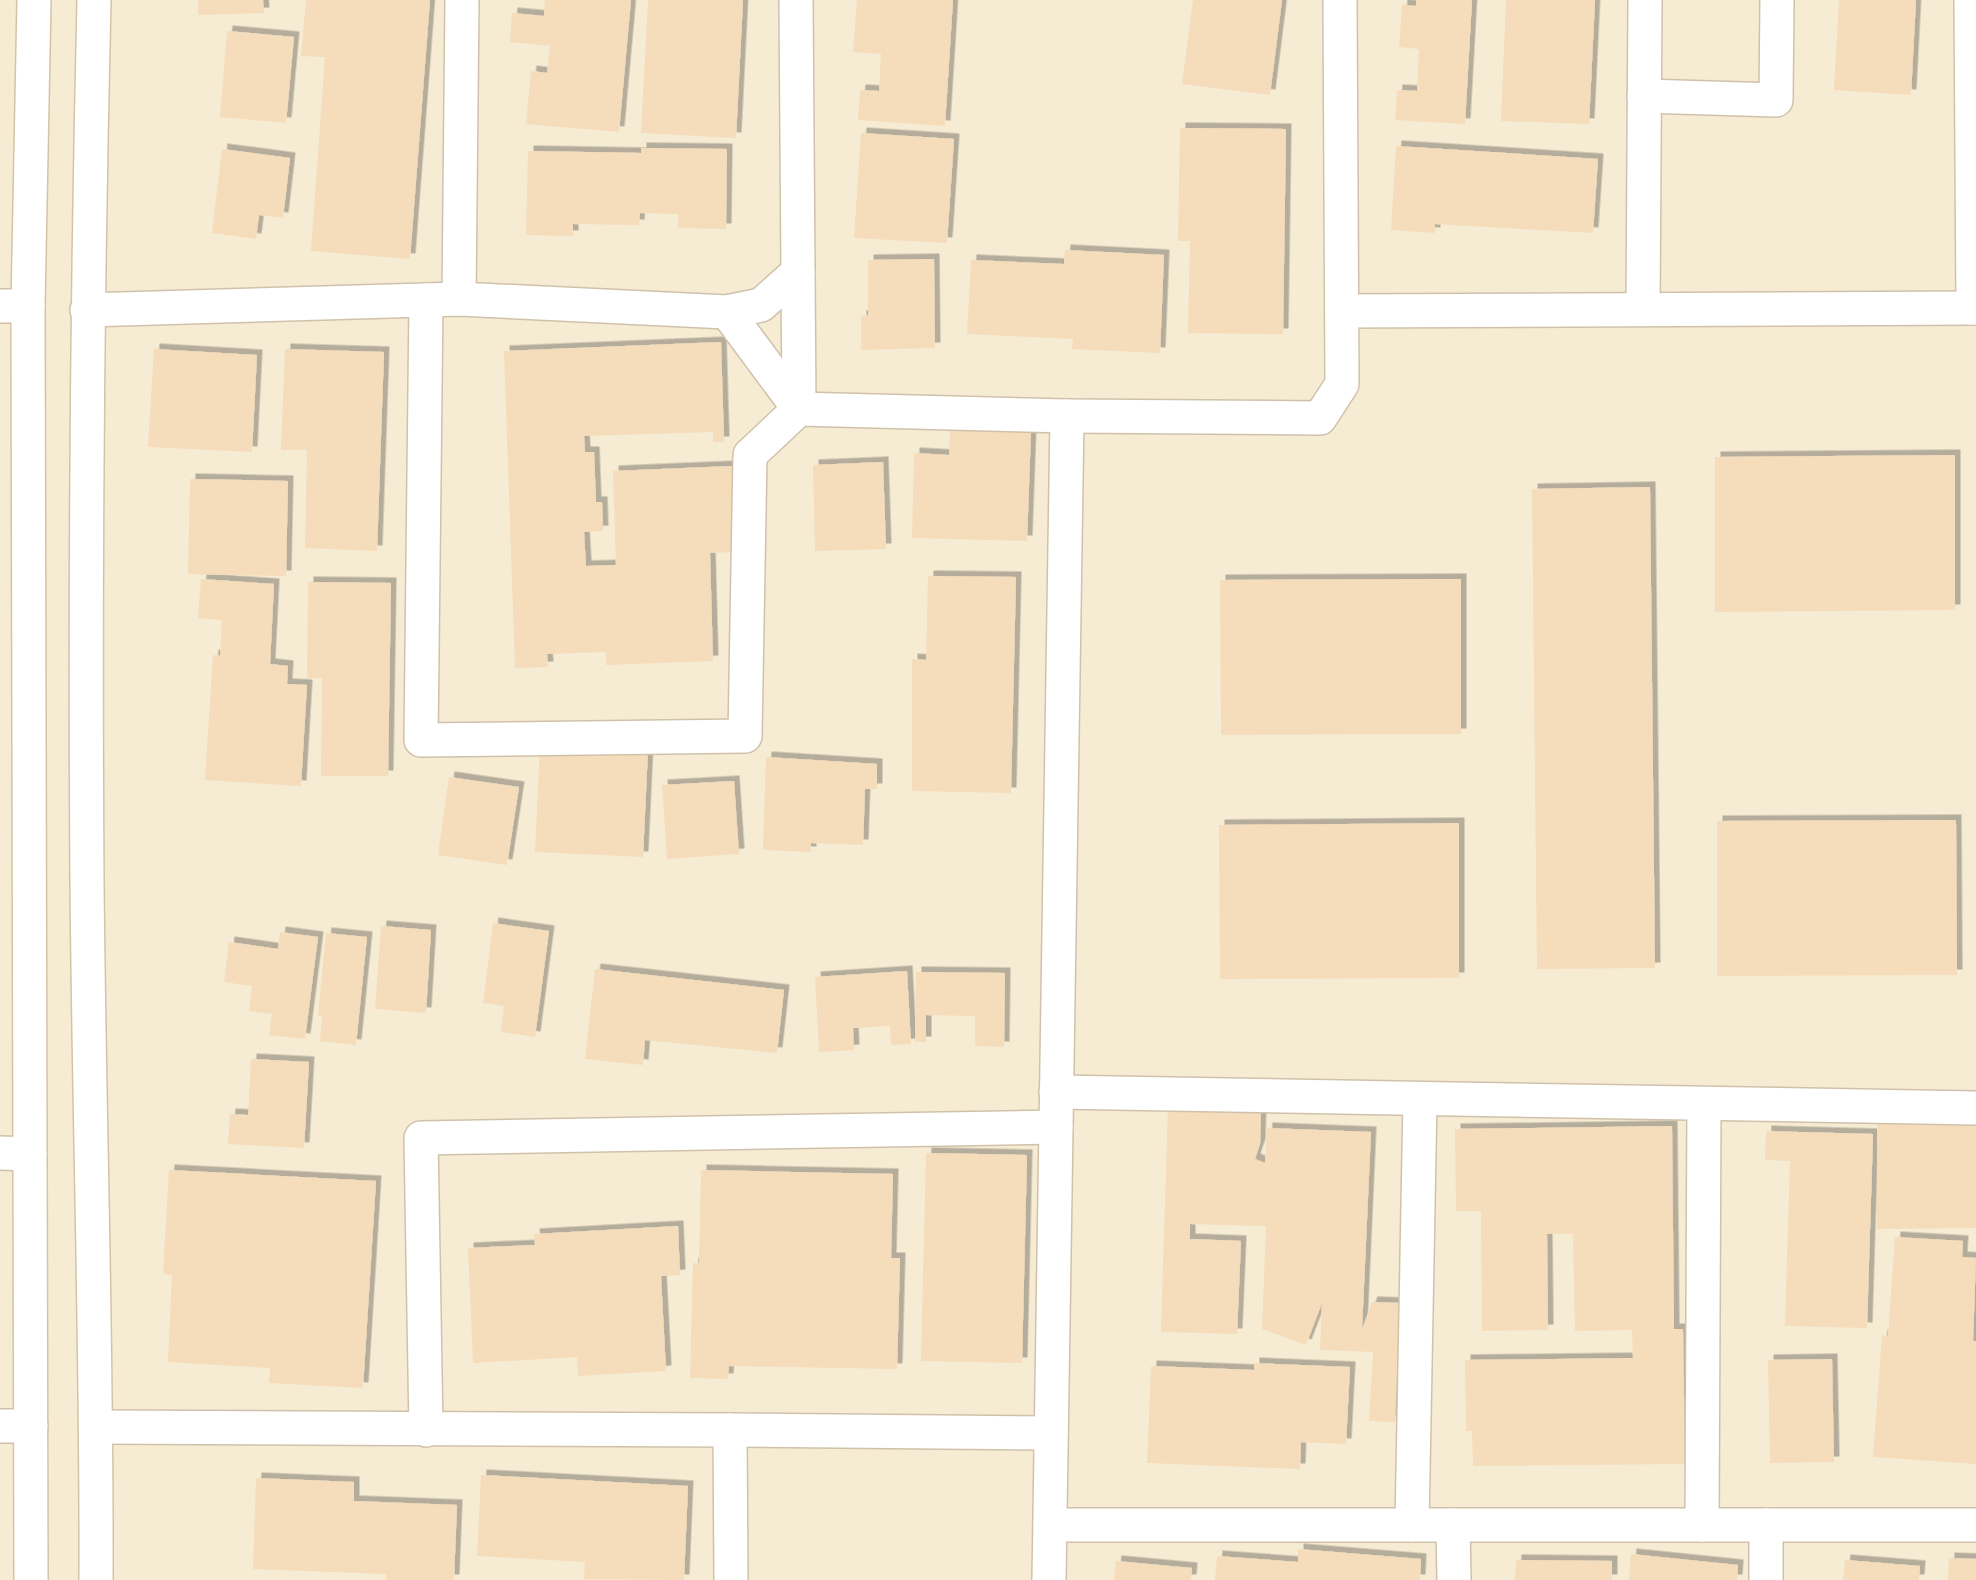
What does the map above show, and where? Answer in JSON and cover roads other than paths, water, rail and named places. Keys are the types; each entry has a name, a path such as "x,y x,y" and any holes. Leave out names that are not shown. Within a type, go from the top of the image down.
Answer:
{"street":[{"path":"31,1580 15,1426 14,306 34,0"},
{"path":"94,0 87,310 87,885 97,1427 96,1580"},
{"path":"459,300 462,0"},
{"path":"796,0 799,409"},
{"path":"426,300 421,740 745,736 750,455 799,409 1067,416 1320,418 1342,384 1340,0"},
{"path":"1643,309 1645,0"},
{"path":"1644,96 1776,100 1777,0"},
{"path":"1342,311 1975,308 1973,19"},
{"path":"87,310 459,300 727,312 761,305 798,272"},
{"path":"727,312 799,409"},
{"path":"1049,1580 1067,416"},
{"path":"1056,1092 1976,1108"},
{"path":"1412,1525 1420,1099"},
{"path":"1702,1525 1704,1104"},
{"path":"426,1430 421,1138 1056,1127"},
{"path":"97,1427 1051,1433"},
{"path":"730,1430 731,1580"},
{"path":"1050,1525 1976,1525"},
{"path":"1453,1525 1454,1580"},
{"path":"1766,1525 1766,1580"}]}
